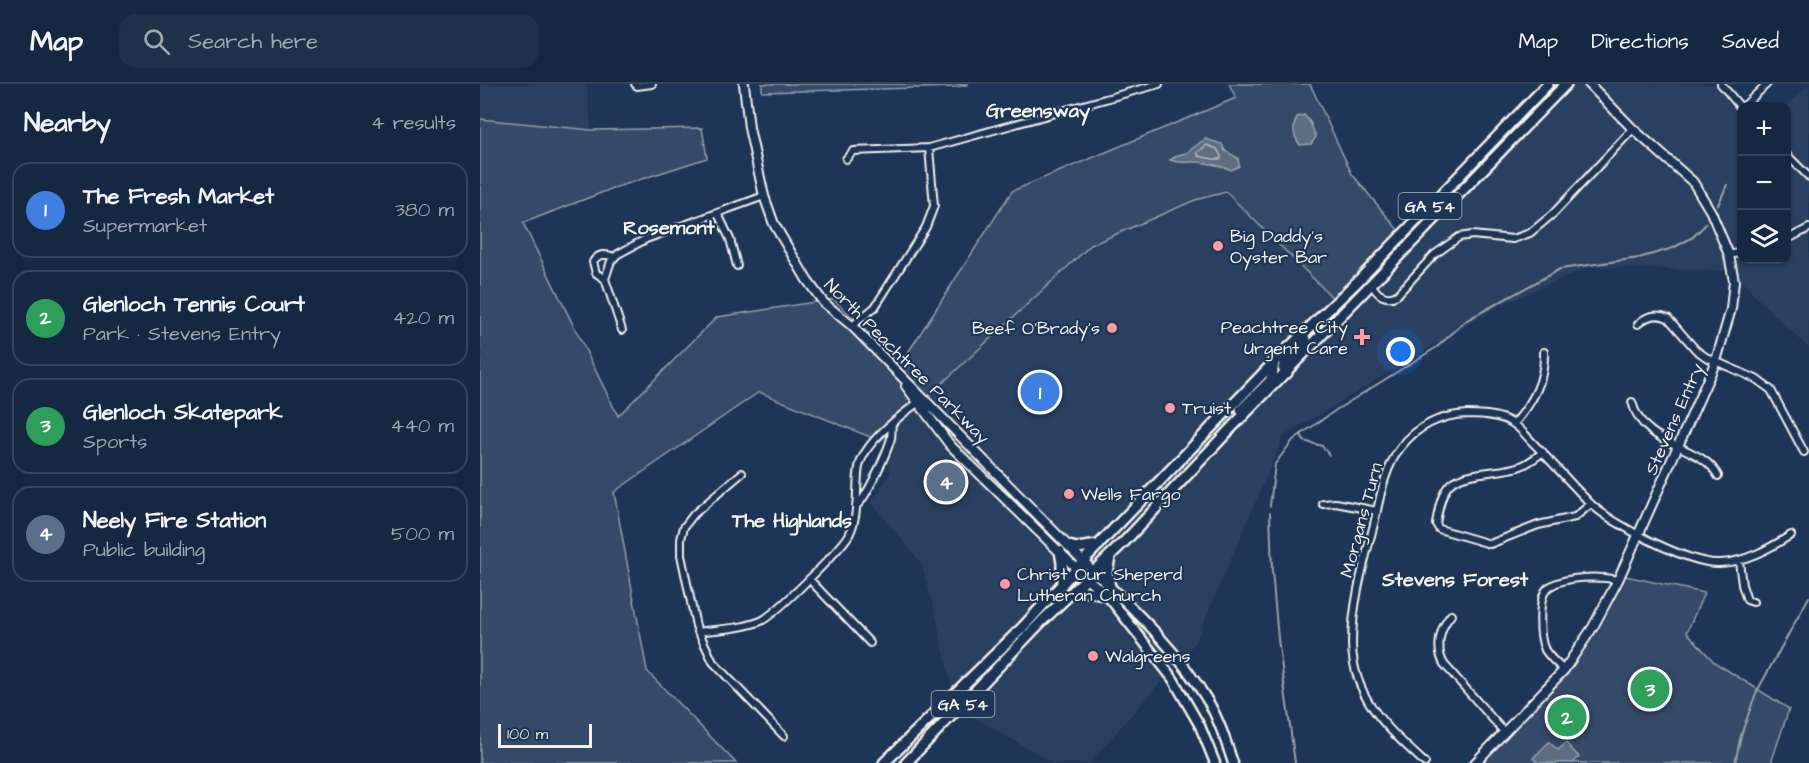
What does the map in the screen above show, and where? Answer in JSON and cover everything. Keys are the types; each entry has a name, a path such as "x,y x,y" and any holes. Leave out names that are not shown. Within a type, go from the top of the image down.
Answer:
{"main road":[{"name":"GA 54","path":"884,763 1023,627 1080,564 1274,362 1548,84"},
{"name":"GA 54","path":"906,763 1070,594 1110,556 1233,426 1566,84"},
{"path":"1287,373 1283,368 1284,364 1309,336 1311,326"},
{"path":"1233,426 1235,416 1270,381 1274,362"},
{"path":"1069,546 1077,548 1099,545"},
{"path":"1060,551 1062,585"},
{"path":"1110,556 1107,572 1108,591 1173,679 1200,726 1215,763"},
{"path":"1080,564 1164,641 1210,704 1233,763"},
{"path":"1070,594 1084,591 1108,591"}],"street":[{"path":"635,84 637,86 652,84"},
{"name":"North Peachtree Parkway","path":"744,84 749,128 764,196 774,225 807,280 824,302 852,326 889,363 921,400 1069,546 1080,564"},
{"path":"846,159 853,151 929,148 1159,84"},
{"name":"Stevens Entry","path":"1475,763 1564,670 1593,627 1618,580 1716,361 1731,309 1734,281 1729,255 1713,215 1693,182 1634,129 1589,84"},
{"path":"1721,84 1737,102"},
{"path":"1748,102 1767,84"},
{"path":"1372,284 1383,297 1391,298 1397,296 1434,255 1459,237 1472,234 1514,239 1530,233 1553,214 1634,129"},
{"path":"852,326 875,307 926,227 934,206 929,148"},
{"path":"1788,156 1809,177"},
{"path":"622,330 605,279 611,261 615,257 646,239 764,196"},
{"path":"718,213 730,239 737,266"},
{"path":"1791,237 1809,228"},
{"path":"1729,255 1737,253"},
{"path":"605,279 596,273 593,262 595,257 601,255 615,257"},
{"path":"1638,324 1646,317 1668,318 1696,350 1756,379 1771,390 1804,452"},
{"path":"1514,424 1532,399 1542,379 1544,352"},
{"path":"698,632 763,620 808,579 849,535 856,506 860,465 869,447 892,423 921,400 950,445 1060,551 1080,564"},
{"path":"1632,402 1634,411 1646,428 1713,466 1718,476"},
{"name":"Morgans Turn","path":"1425,763 1390,732 1377,715 1364,692 1353,661 1352,642 1358,588 1385,479 1406,441 1419,429 1444,417 1464,414 1484,414 1514,424 1591,504 1610,519 1703,561 1718,564 1739,561"},
{"path":"856,506 861,503 872,483 891,438 892,423"},
{"path":"1543,452 1516,468 1470,476 1451,484 1445,491 1437,515 1436,524 1439,529 1490,544 1538,525 1575,517 1591,504"},
{"path":"742,473 693,514 684,527 681,555 698,632 713,663 784,736"},
{"path":"1323,504 1336,503 1377,511"},
{"path":"1021,514 1029,505"},
{"path":"1753,603 1747,600 1742,585 1739,561 1791,535"},
{"path":"1564,670 1549,656 1543,644 1542,599 1544,591 1550,586 1588,577 1618,580"},
{"path":"808,579 870,643"},
{"path":"1451,615 1445,622 1441,633 1440,657 1505,733"}],"shaded area":[{"path":"480,84 587,84 591,130 480,119"},
{"path":"762,84 969,84 957,87 762,92"},
{"path":"1229,84 1310,84 1352,174 1399,231 1337,302 1226,192 1195,200 1091,245 880,441 759,392 614,492 647,671 736,763 480,763 480,119 591,130 702,128 707,158 614,188 523,223 618,416 717,317 834,299 900,365 1012,191 1236,98"},
{"path":"1555,84 1720,84 1718,86 1737,103 1737,264 1791,264 1790,102 1809,84 1809,348 1732,271 1589,267 1501,305 1284,436 1195,643 1089,763 1053,763 956,707 934,607 921,563 871,502 891,473 880,441 1091,245 1195,200 1226,192 1337,302 1399,231 1486,143"},
{"path":"1621,575 1704,593 1687,632 1714,662 1789,709 1771,763 1468,763 1560,675"}],"water":[{"path":"1304,115 1310,122 1316,137 1311,144 1300,145 1295,135 1294,125 1297,117"},
{"path":"1205,139 1222,144 1225,151 1238,158 1239,166 1231,170 1208,163 1170,160 1186,153"},
{"path":"1549,742 1558,750 1566,743 1579,757 1573,763 1538,763 1533,758"}],"waterway":[{"path":"1718,205 1727,185"},
{"path":"1270,506 1275,464 1293,440 1336,410 1437,347 1467,320 1560,269 1639,258 1673,248 1693,237 1706,224"},
{"path":"1301,434 1304,441 1322,446 1329,455"},
{"path":"1270,513 1278,639 1295,763"},
{"path":"1735,763 1741,735 1756,693 1809,597"}],"place":[{"name":"Big Daddy's Oyster Bar","path":"1218,246"},
{"name":"Beef O'Brady's","path":"1112,328"},
{"name":"Peachtree City Urgent Care","path":"1362,337"},
{"name":"The Fresh Market","path":"1040,392"},
{"name":"Truist","path":"1170,408"},
{"name":"Neely Fire Station","path":"946,482"},
{"name":"Wells Fargo","path":"1069,494"},
{"name":"Christ Our Sheperd Lutheran Church","path":"1005,584"},
{"name":"Walgreens","path":"1093,656"},
{"name":"Glenloch Skatepark","path":"1650,689"},
{"name":"Glenloch Tennis Court","path":"1567,717"}],"district":[{"name":"Greensway","path":"1038,110"},
{"name":"Rosemont","path":"669,227"},
{"name":"The Highlands","path":"792,520"},
{"name":"Stevens Forest","path":"1455,579"}]}
